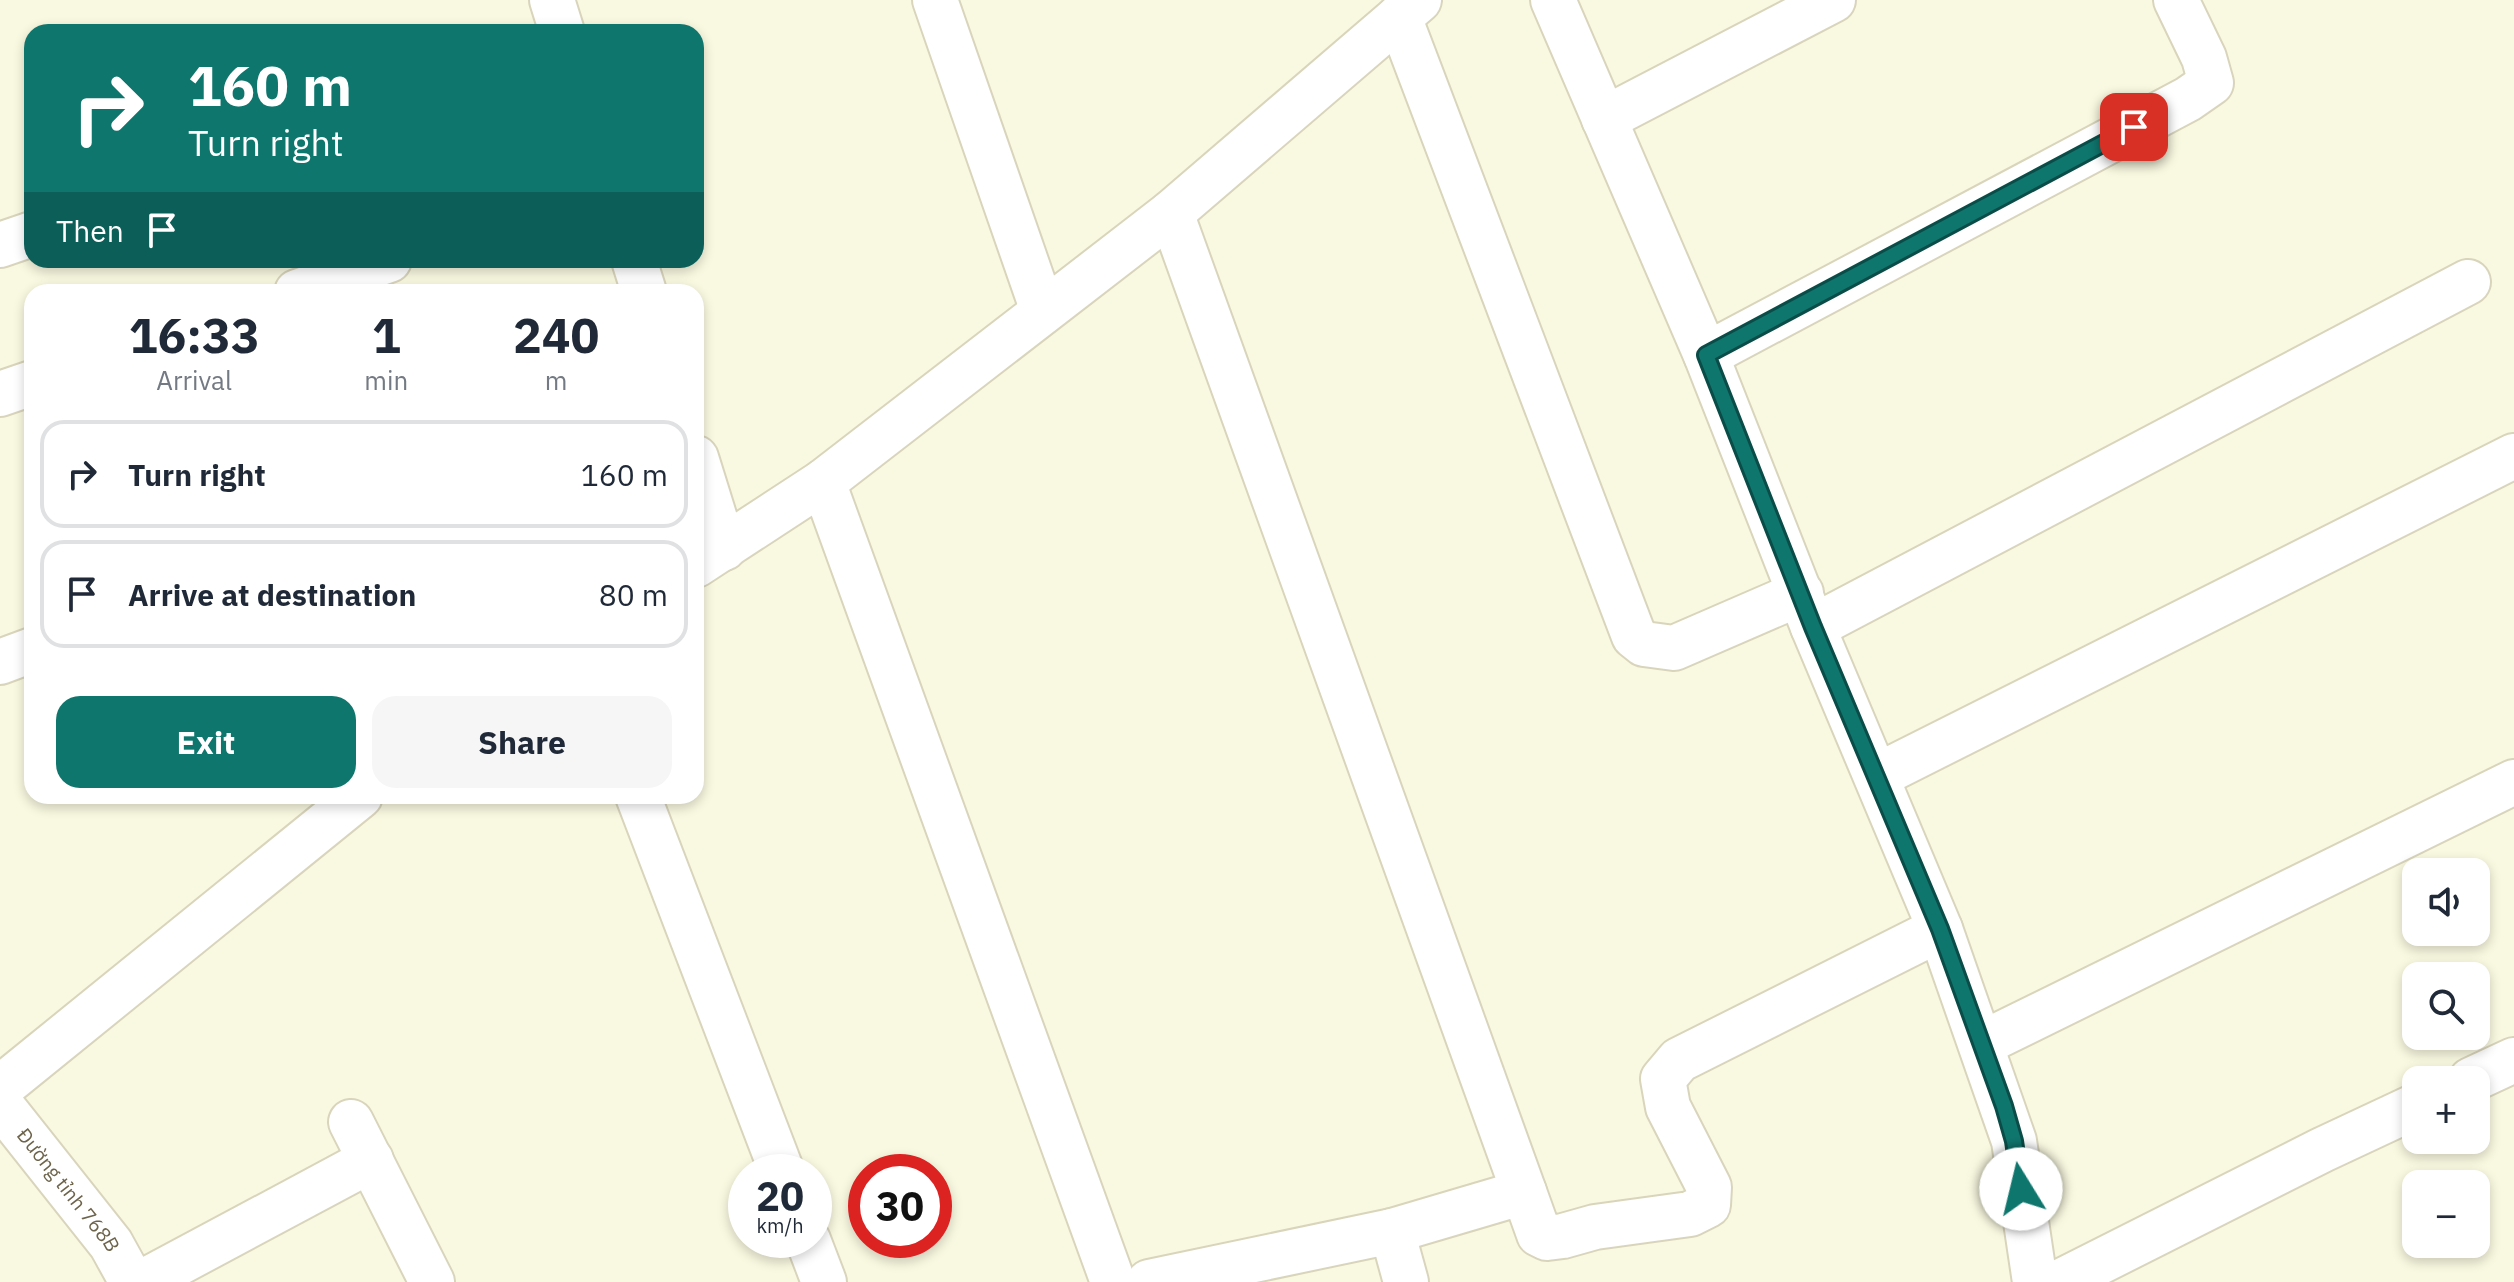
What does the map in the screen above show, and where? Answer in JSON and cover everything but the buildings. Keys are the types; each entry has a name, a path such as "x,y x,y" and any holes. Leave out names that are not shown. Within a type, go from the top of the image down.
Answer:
{"street":[{"path":"552,0 560,24"},
{"path":"935,0 1043,311"},
{"path":"1553,0 1706,355 1807,610 1940,929 2014,1141 2035,1282"},
{"path":"1604,119 1833,0"},
{"path":"1706,355 2188,99 2211,83 2204,58 2176,0"},
{"path":"704,515 710,557 823,482 1171,213 1409,8 1634,636 1644,644 1674,648 1807,610 2468,282"},
{"path":"1171,213 1539,1234 1547,1238 1595,1227 1690,1214 1708,1205 1709,1187 1668,1107 1663,1079 1679,1060 1940,929"},
{"path":"0,245 24,237"},
{"path":"320,284 366,268"},
{"path":"0,394 24,386"},
{"path":"1877,776 2514,456"},
{"path":"823,482 1113,1282"},
{"path":"0,662 24,653"},
{"path":"1981,1044 2514,782"},
{"path":"0,1088 350,804"},
{"path":"641,804 775,1154"},
{"path":"2490,1071 2514,1060"},
{"name":"Đường tỉnh 768B","path":"0,1104 111,1244 132,1282"},
{"path":"2060,1282 2402,1113"},
{"path":"143,1282 361,1141 432,1282"},
{"path":"1168,1280 1392,1231 1524,1192"},
{"path":"1392,1231 1406,1282"},
{"path":"815,1258 824,1282"}],"route":[{"path":"2021,1189 2014,1141 2004,1106 1940,929 1813,627 1706,355 2134,127"}]}
